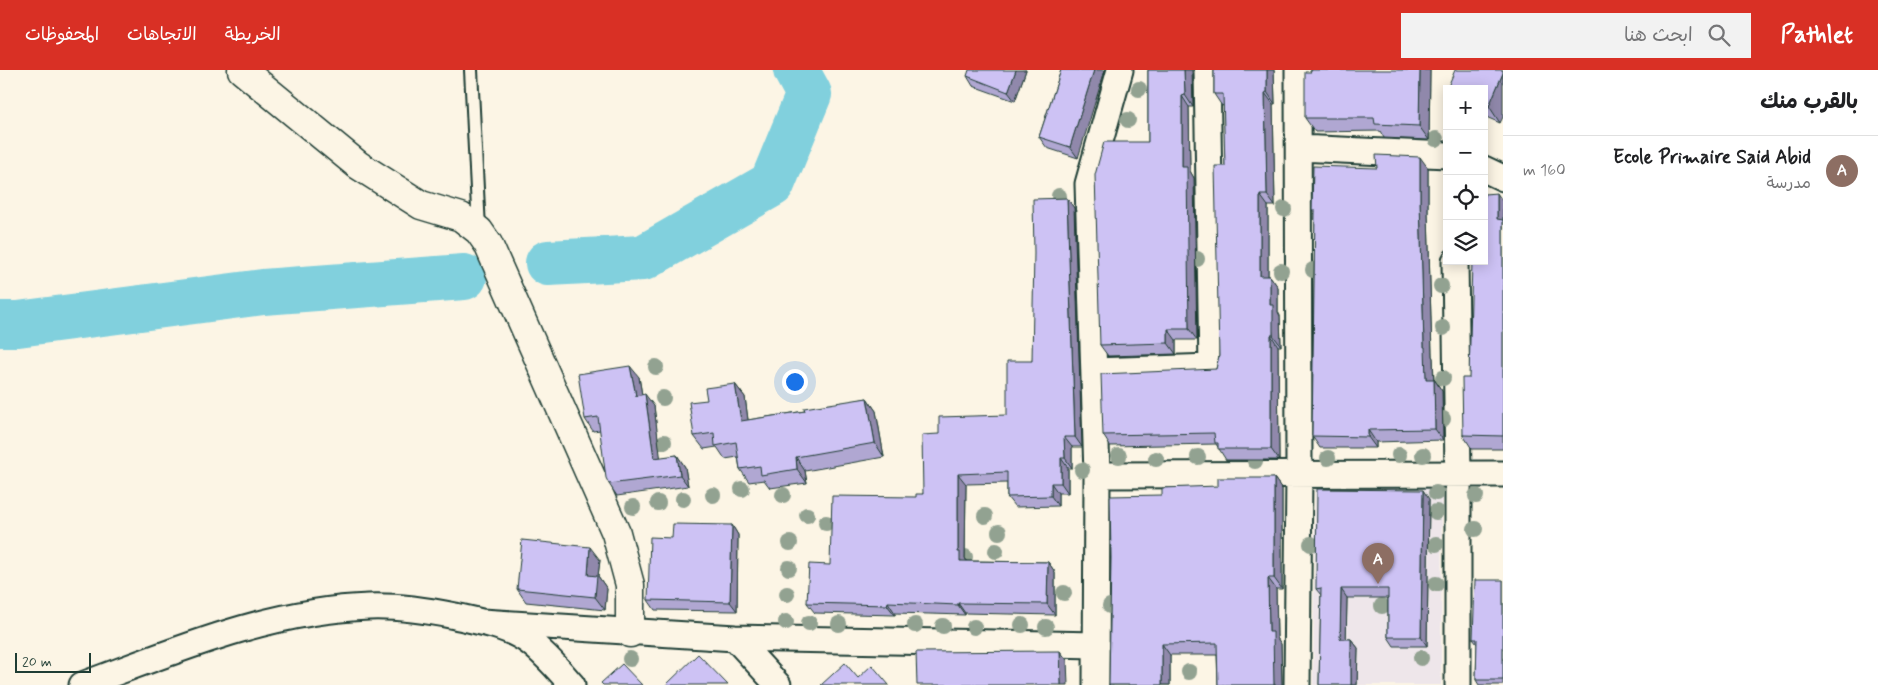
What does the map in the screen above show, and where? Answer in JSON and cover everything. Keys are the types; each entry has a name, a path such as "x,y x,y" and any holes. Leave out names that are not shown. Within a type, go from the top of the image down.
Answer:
{"street":[{"path":"242,70 358,165 421,205 461,217 484,238 616,533 630,584 630,632"},
{"path":"1096,685 1097,475 1088,184 1120,70"},
{"path":"1094,371 1212,368 1207,70"},
{"path":"1297,685 1299,474 1298,70"},
{"path":"1299,148 1443,155"},
{"path":"1488,171 1503,178"},
{"path":"1455,265 1458,685"},
{"path":"1097,475 1503,474"},
{"path":"82,685 208,639 298,615 370,607 437,613 482,622 735,638 1097,645"},
{"path":"482,622 521,636 549,660 572,685"},
{"path":"735,638 778,685"}],"lane":[{"path":"471,70 484,238"}],"shaded area":[{"path":"1315,483 1442,484 1441,685 1313,685"}],"building":[{"path":"969,70 1016,70 1008,92 967,76"},
{"path":"1061,70 1094,70 1070,147 1039,137"},
{"path":"1148,70 1184,70 1185,95 1182,96 1182,167 1187,167 1189,329 1168,329 1168,343 1100,345 1095,175 1104,142 1148,142"},
{"path":"1214,70 1267,70 1267,92 1265,93 1267,195 1260,195 1260,276 1270,276 1270,305 1273,305 1273,335 1271,335 1271,449 1218,449 1214,433 1103,435 1101,374 1216,369 1219,356 1215,166 1225,166 1223,94 1214,94"},
{"path":"1311,70 1420,70 1419,126 1375,124 1374,118 1305,118 1305,72 1311,72"},
{"path":"1455,70 1503,70 1489,106 1488,85 1449,85"},
{"path":"1376,155 1420,157 1424,347 1426,379 1434,379 1435,429 1368,430 1368,437 1312,436 1315,210 1312,210 1313,166 1377,168"},
{"path":"1497,193 1497,219 1503,220 1503,436 1463,435 1462,378 1469,378 1472,265 1488,265 1488,194"},
{"path":"1067,198 1075,437 1064,437 1065,458 1061,458 1061,483 1051,483 1051,496 1007,497 1007,472 958,474 958,552 960,552 960,561 1048,562 1047,604 958,603 958,605 888,602 887,605 807,603 809,564 830,565 832,496 916,497 916,494 923,494 922,435 939,434 939,417 1007,415 1007,361 1032,361 1033,199"},
{"path":"630,366 636,396 645,394 654,458 677,455 680,475 609,484 606,478 598,417 585,419 578,374"},
{"path":"735,384 741,421 805,411 804,408 867,398 875,443 796,457 797,469 761,475 760,466 740,469 736,442 715,446 714,433 694,436 689,402 707,400 705,388"},
{"path":"1218,478 1274,478 1274,578 1268,578 1269,632 1273,632 1274,685 1218,685 1217,643 1162,644 1162,685 1109,685 1110,496 1162,495 1162,488 1218,486"},
{"path":"1317,489 1423,490 1421,637 1388,637 1388,589 1341,589 1340,639 1351,639 1351,685 1319,685 1321,588 1316,589"},
{"path":"673,524 732,525 730,602 648,600 650,537 672,538"},
{"path":"522,540 590,547 588,575 597,576 595,597 517,589"},
{"path":"1475,580 1503,580 1503,680 1476,680 1477,639 1473,639"},
{"path":"1060,651 1061,685 917,685 916,652"},
{"path":"698,654 728,685 666,685"},
{"path":"845,663 858,678 872,665 889,685 821,685"},
{"path":"622,664 642,685 603,685 601,683"}],"waterway":[{"path":"548,263 643,258 772,184 809,94 796,70"},
{"path":"0,324 18,324 263,292 464,277"}],"place":[{"name":"Ecole Primaire Said Abid","path":"1378,584"}]}
